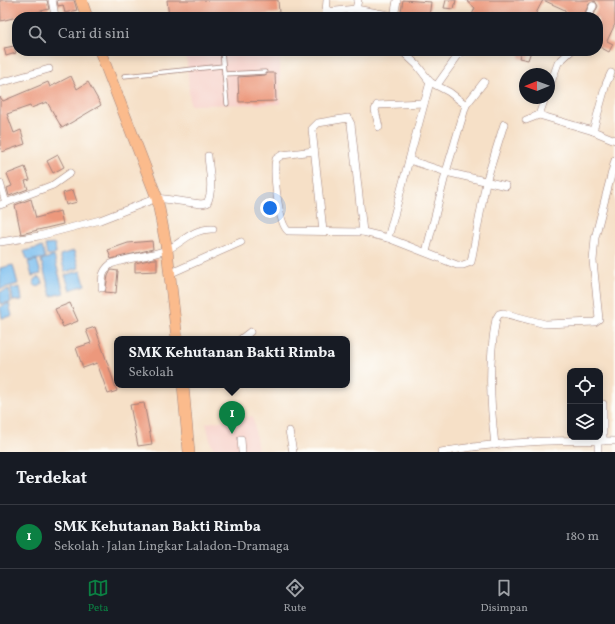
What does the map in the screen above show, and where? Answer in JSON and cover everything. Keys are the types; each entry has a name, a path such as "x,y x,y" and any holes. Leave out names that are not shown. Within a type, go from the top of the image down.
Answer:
{"main road":[{"path":"81,0 85,12"},
{"path":"102,56 157,198 167,250 177,336"},
{"path":"183,388 189,452"}],"street":[{"path":"52,0 54,12"},
{"path":"327,0 326,12 356,9 372,12"},
{"path":"356,9 358,0"},
{"path":"395,12 397,0"},
{"path":"591,12 594,6"},
{"path":"407,56 433,83 466,105"},
{"path":"388,238 424,103 433,83 457,56"},
{"path":"555,71 558,63 566,56"},
{"path":"0,83 49,69"},
{"path":"594,131 606,84 611,73"},
{"path":"426,252 446,172 466,105 484,82"},
{"path":"379,127 375,110 377,105 424,103"},
{"path":"539,116 543,104"},
{"path":"526,120 539,116 594,131 615,140"},
{"path":"323,231 312,129 315,124 344,118 349,119 362,232"},
{"path":"314,151 280,155 275,164 281,217 286,230 297,233 323,231 362,232 388,238 457,265 463,265 471,262 486,182 504,124"},
{"path":"0,242 39,236 100,220 157,198 201,204 207,203 210,196 208,156"},
{"path":"409,160 446,172 506,186"},
{"path":"495,445 490,401 490,372 496,319 499,314 503,313 545,324 595,322 599,319 593,261 595,238 615,160"},
{"path":"0,182 3,204 21,195 52,185 70,173"},
{"path":"102,288 102,276 105,268 111,264 167,250 194,232 204,228 213,229"},
{"path":"169,274 241,242"},
{"path":"245,336 250,332"},
{"path":"598,452 604,404"},
{"path":"288,431 293,452"},
{"path":"241,439 242,452"},
{"path":"441,452 495,445 559,440 615,441"}],"lane":[{"path":"222,56 227,104"},
{"path":"124,76 223,66"},
{"path":"224,74 266,72"}],"shaded area":[{"path":"186,56 280,56 280,104 190,105"},
{"path":"253,416 258,452 216,452 211,444 206,423"}],"water":[{"path":"55,244 56,254 47,255 45,245"},
{"path":"42,247 45,258 28,261 24,251"},
{"path":"74,251 79,268 65,272 60,255"},
{"path":"54,256 64,293 51,296 41,260"},
{"path":"37,260 41,274 32,276 28,262"},
{"path":"13,265 18,284 0,289 0,268"},
{"path":"81,271 85,285 70,290 65,275"},
{"path":"38,277 43,282 38,287 33,282"},
{"path":"20,287 22,300 13,301 11,289"},
{"path":"9,289 11,302 0,304 0,292"},
{"path":"9,303 12,316 2,318 0,307"}],"building":[{"path":"0,0 47,0 49,9 37,12 12,12 12,18 1,21"},
{"path":"57,0 74,0 77,10 65,12 63,5 58,6"},
{"path":"167,0 278,0 279,12 168,12"},
{"path":"403,0 431,2 430,12 401,12"},
{"path":"446,0 456,0 454,9 444,8"},
{"path":"466,0 543,0 537,12 473,12 475,8"},
{"path":"543,0 615,0 615,24 607,41 613,44 609,52 603,49 603,12 595,12 598,6 595,1 589,4 585,12 565,12 565,10"},
{"path":"12,46 12,54 6,56 4,48"},
{"path":"520,56 529,56 528,60 519,58"},
{"path":"268,73 275,73 276,101 239,102 238,77 265,75"},
{"path":"71,76 77,89 88,82 101,105 62,128 47,102 7,114 14,133 21,130 25,144 2,152 0,146 0,97 3,101 48,82 50,87"},
{"path":"58,155 64,167 53,173 47,161"},
{"path":"25,167 30,180 25,181 28,189 9,196 7,188 12,186 7,174"},
{"path":"73,190 77,202 66,205 63,193"},
{"path":"31,199 36,218 60,211 63,224 21,234 15,205"},
{"path":"152,241 153,249 111,259 108,250 128,243"},
{"path":"157,259 157,271 135,272 135,263"},
{"path":"111,270 118,271 116,293 105,292 108,276"},
{"path":"70,303 78,321 63,327 55,309"},
{"path":"95,327 114,382 114,388 116,388 117,391 108,394 97,363 83,368 76,348 91,343 86,330"},
{"path":"144,403 152,444 138,446 130,405"}],"place":[{"name":"SMK Kehutanan Bakti Rimba","path":"232,434"}]}
